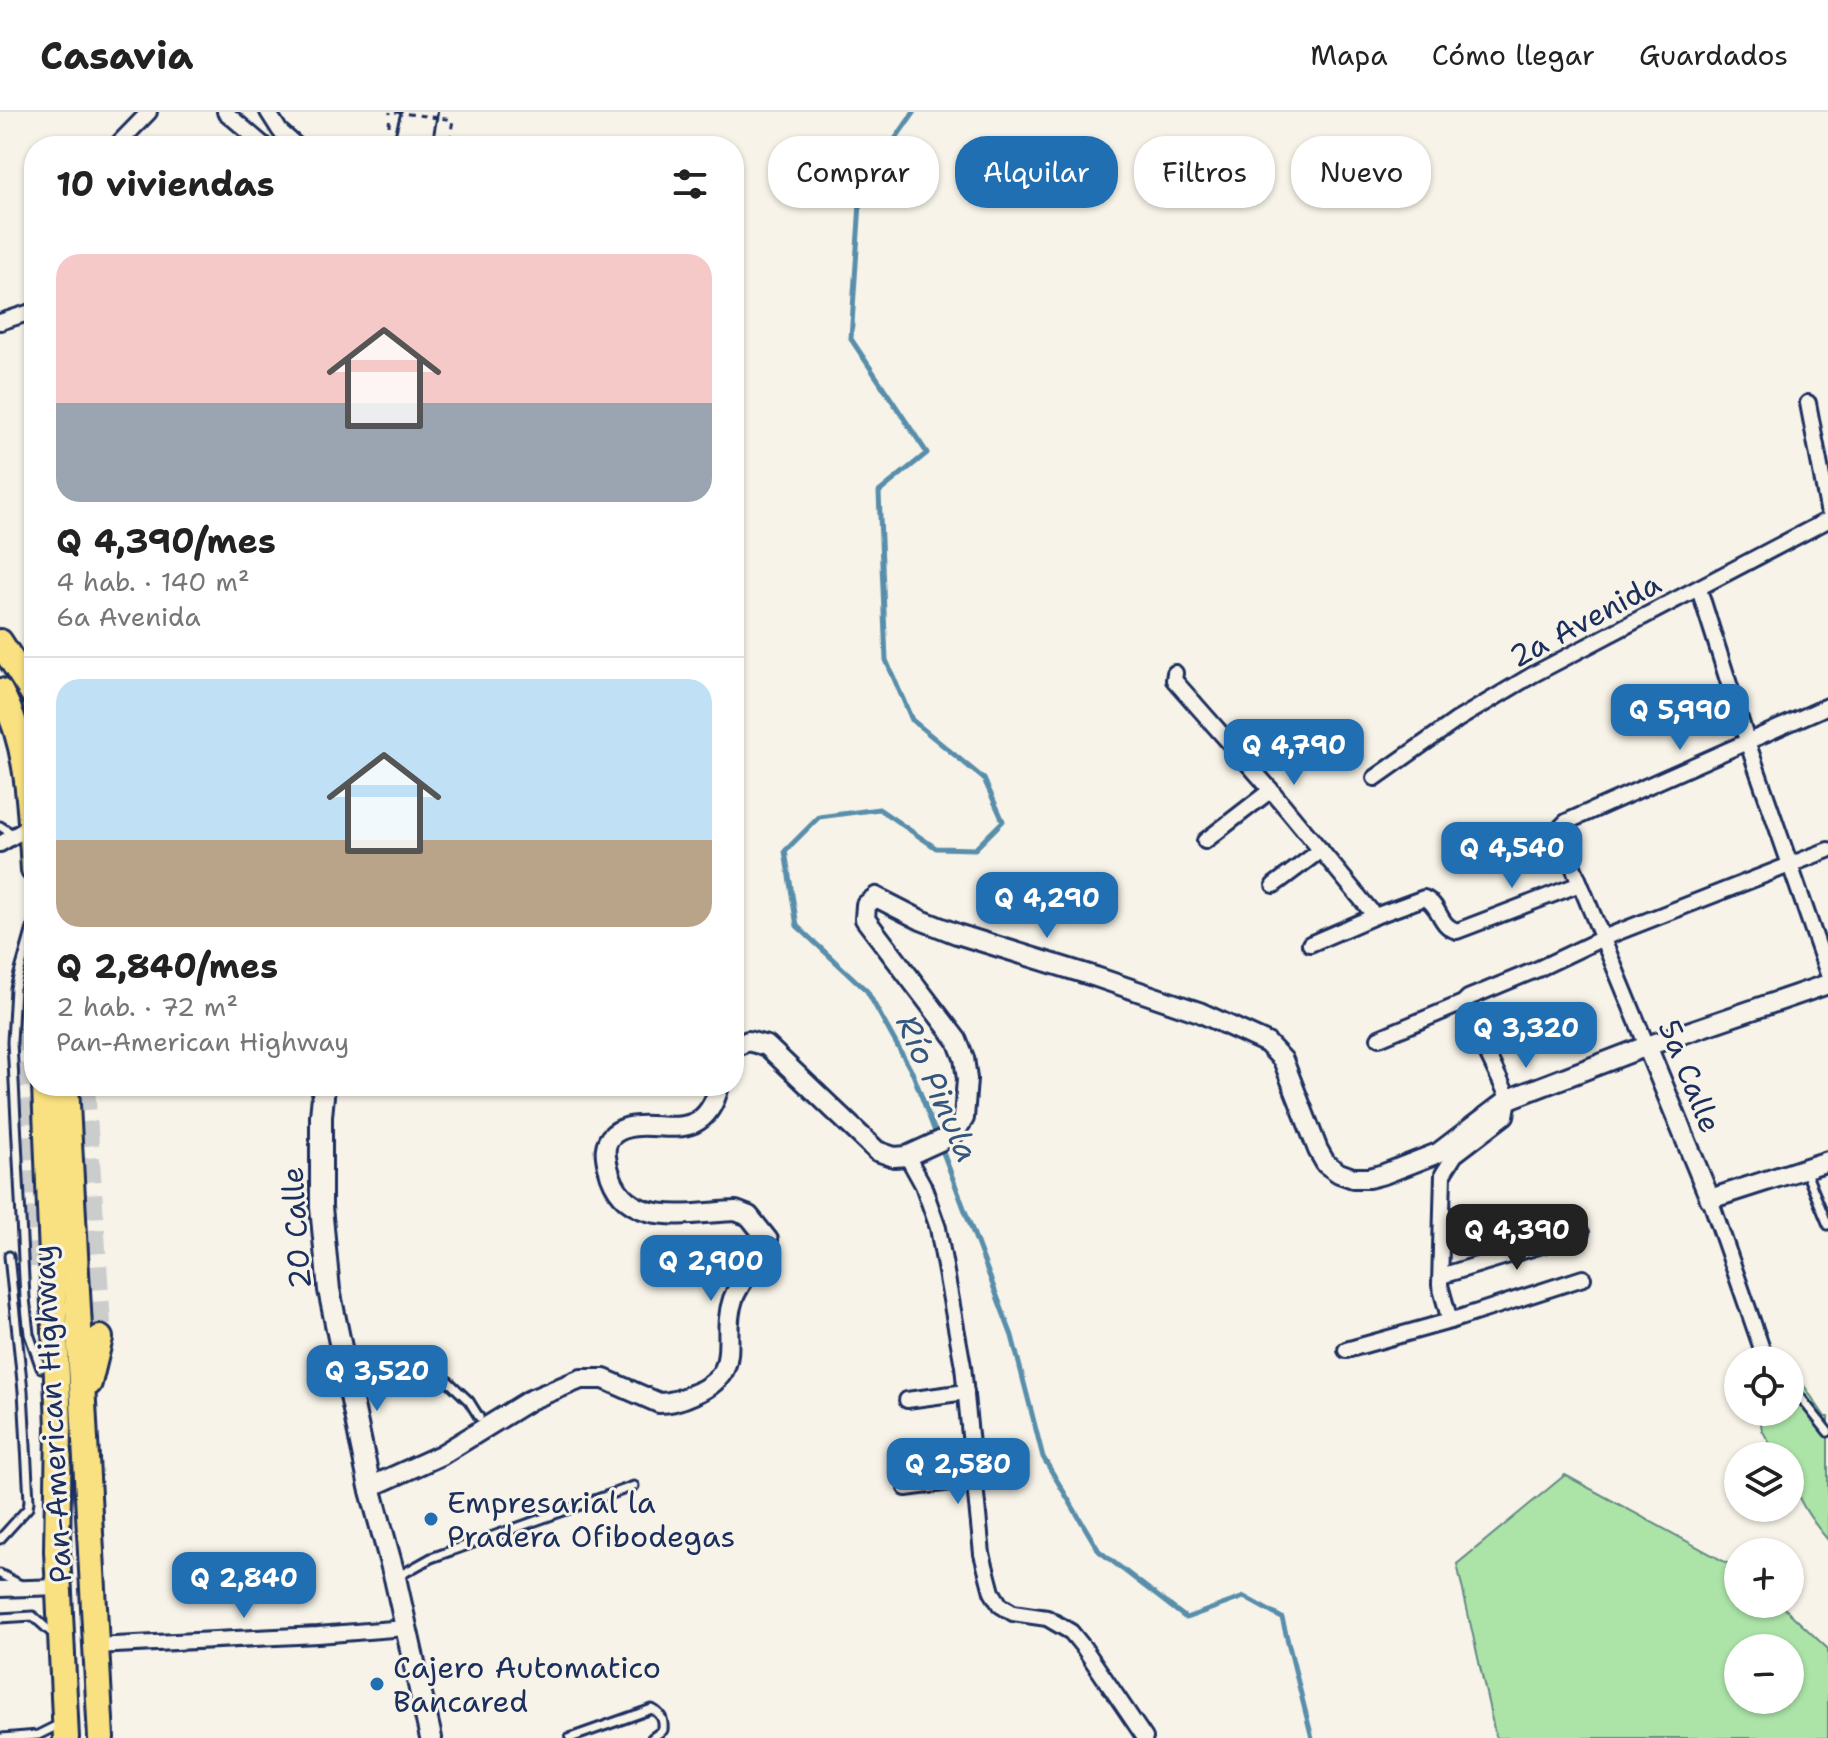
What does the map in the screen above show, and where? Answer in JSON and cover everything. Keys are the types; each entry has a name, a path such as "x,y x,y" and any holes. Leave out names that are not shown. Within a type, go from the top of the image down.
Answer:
{"highway":[{"path":"0,642 24,679"},
{"path":"2,701 24,756 24,834"},
{"name":"Pan-American Highway","path":"45,1096 59,1427 56,1513 66,1730"},
{"name":"Pan-American Highway","path":"67,1096 101,1738"},
{"path":"30,1261 41,1368 44,1444 56,1513"},
{"path":"83,1409 100,1338"}],"main road":[{"path":"397,112 400,136"},
{"path":"405,136 413,112"},
{"path":"426,112 429,136"},
{"name":"20 Calle","path":"323,1096 321,1207 329,1290 370,1487 395,1578 431,1738"}],"street":[{"path":"126,136 149,112"},
{"path":"225,112 253,136"},
{"path":"268,112 286,136"},
{"path":"0,322 24,314"},
{"path":"1808,403 1828,509"},
{"name":"2a Avenida","path":"1375,778 1457,720 1534,674 1828,520"},
{"path":"1699,589 1748,744 1828,974"},
{"path":"1175,673 1174,680 1271,790 1375,916"},
{"path":"1748,744 1828,706"},
{"name":"5a Calle","path":"1748,744 1566,822 1561,827 1560,835 1710,1199 1763,1346"},
{"path":"1205,841 1271,790"},
{"path":"0,844 23,830"},
{"path":"1274,885 1321,850"},
{"path":"1379,1038 1603,938 1828,850"},
{"path":"1310,944 1424,898 1431,901 1443,924 1457,931 1580,884"},
{"path":"744,1043 767,1046 877,1151 894,1157 915,1153 953,1135 964,1118 967,1100 964,1058 943,1019 865,919 866,905 876,897 957,934 1184,1007 1267,1043 1283,1060 1326,1164 1353,1178 1369,1178 1438,1153 1509,1099 1647,1046 1828,984"},
{"path":"1450,1321 1440,1285 1443,1174 1455,1155 1506,1116 1509,1099 1463,1003"},
{"path":"370,1487 441,1455 530,1400 581,1379 604,1379 659,1403 669,1403 704,1389 723,1374 729,1362 730,1313 734,1297 768,1240 749,1216 736,1211 652,1213 631,1206 615,1189 604,1151 611,1136 624,1128 677,1127 696,1122 704,1116 717,1096"},
{"path":"915,1153 938,1228 966,1392 982,1554 992,1592 1000,1605 1013,1613 1047,1618 1071,1632 1145,1738"},
{"path":"1710,1199 1828,1161"},
{"path":"1441,1276 1581,1233"},
{"path":"1346,1350 1450,1321 1583,1278"},
{"path":"907,1400 966,1392"},
{"path":"906,1488 974,1479"},
{"path":"0,1589 59,1587"},
{"path":"95,1646 405,1628"}],"lane":[{"path":"0,826 23,830"},
{"path":"0,1539 28,1508 29,1501 23,1391 4,1256 30,1261 12,1042 15,988 24,956"},
{"path":"1805,1168 1828,1225"},
{"path":"350,1390 384,1382 448,1381 469,1401 479,1417"},
{"path":"1804,1402 1828,1432"},
{"path":"395,1578 431,1558 634,1486"},
{"path":"0,1574 27,1588"},
{"path":"0,1618 33,1616 62,1642"},
{"path":"570,1738 652,1709 659,1712 664,1721 663,1730 652,1738"},
{"path":"2,1738 66,1730"}],"path":[{"path":"397,112 453,120 450,136"},
{"path":"442,127 445,112"}],"green space":[{"path":"1804,1386 1828,1417 1828,1540 1804,1506 1804,1442 1769,1442 1761,1426 1804,1426"},
{"path":"1565,1475 1724,1561 1724,1618 1795,1618 1828,1649 1828,1738 1496,1738 1457,1564"}],"waterway":[{"name":"Río Pinula","path":"914,112 861,188 851,339 927,453 879,492 886,660 912,720 984,779 1003,821 975,849 936,848 879,809 819,817 785,851 797,926 867,991 913,1074 937,1137"},
{"name":"Río Pinula","path":"941,1147 1012,1336 1043,1457 1099,1551 1186,1618 1244,1597 1282,1618 1312,1738"}],"tunnel":[{"path":"24,976 24,1004"},
{"path":"29,1096 38,1267"},
{"path":"84,1096 100,1338"}],"place":[{"name":"Empresarial la Pradera Ofibodegas","path":"431,1519"},
{"name":"Cajero Automatico Bancared","path":"377,1684"}]}
